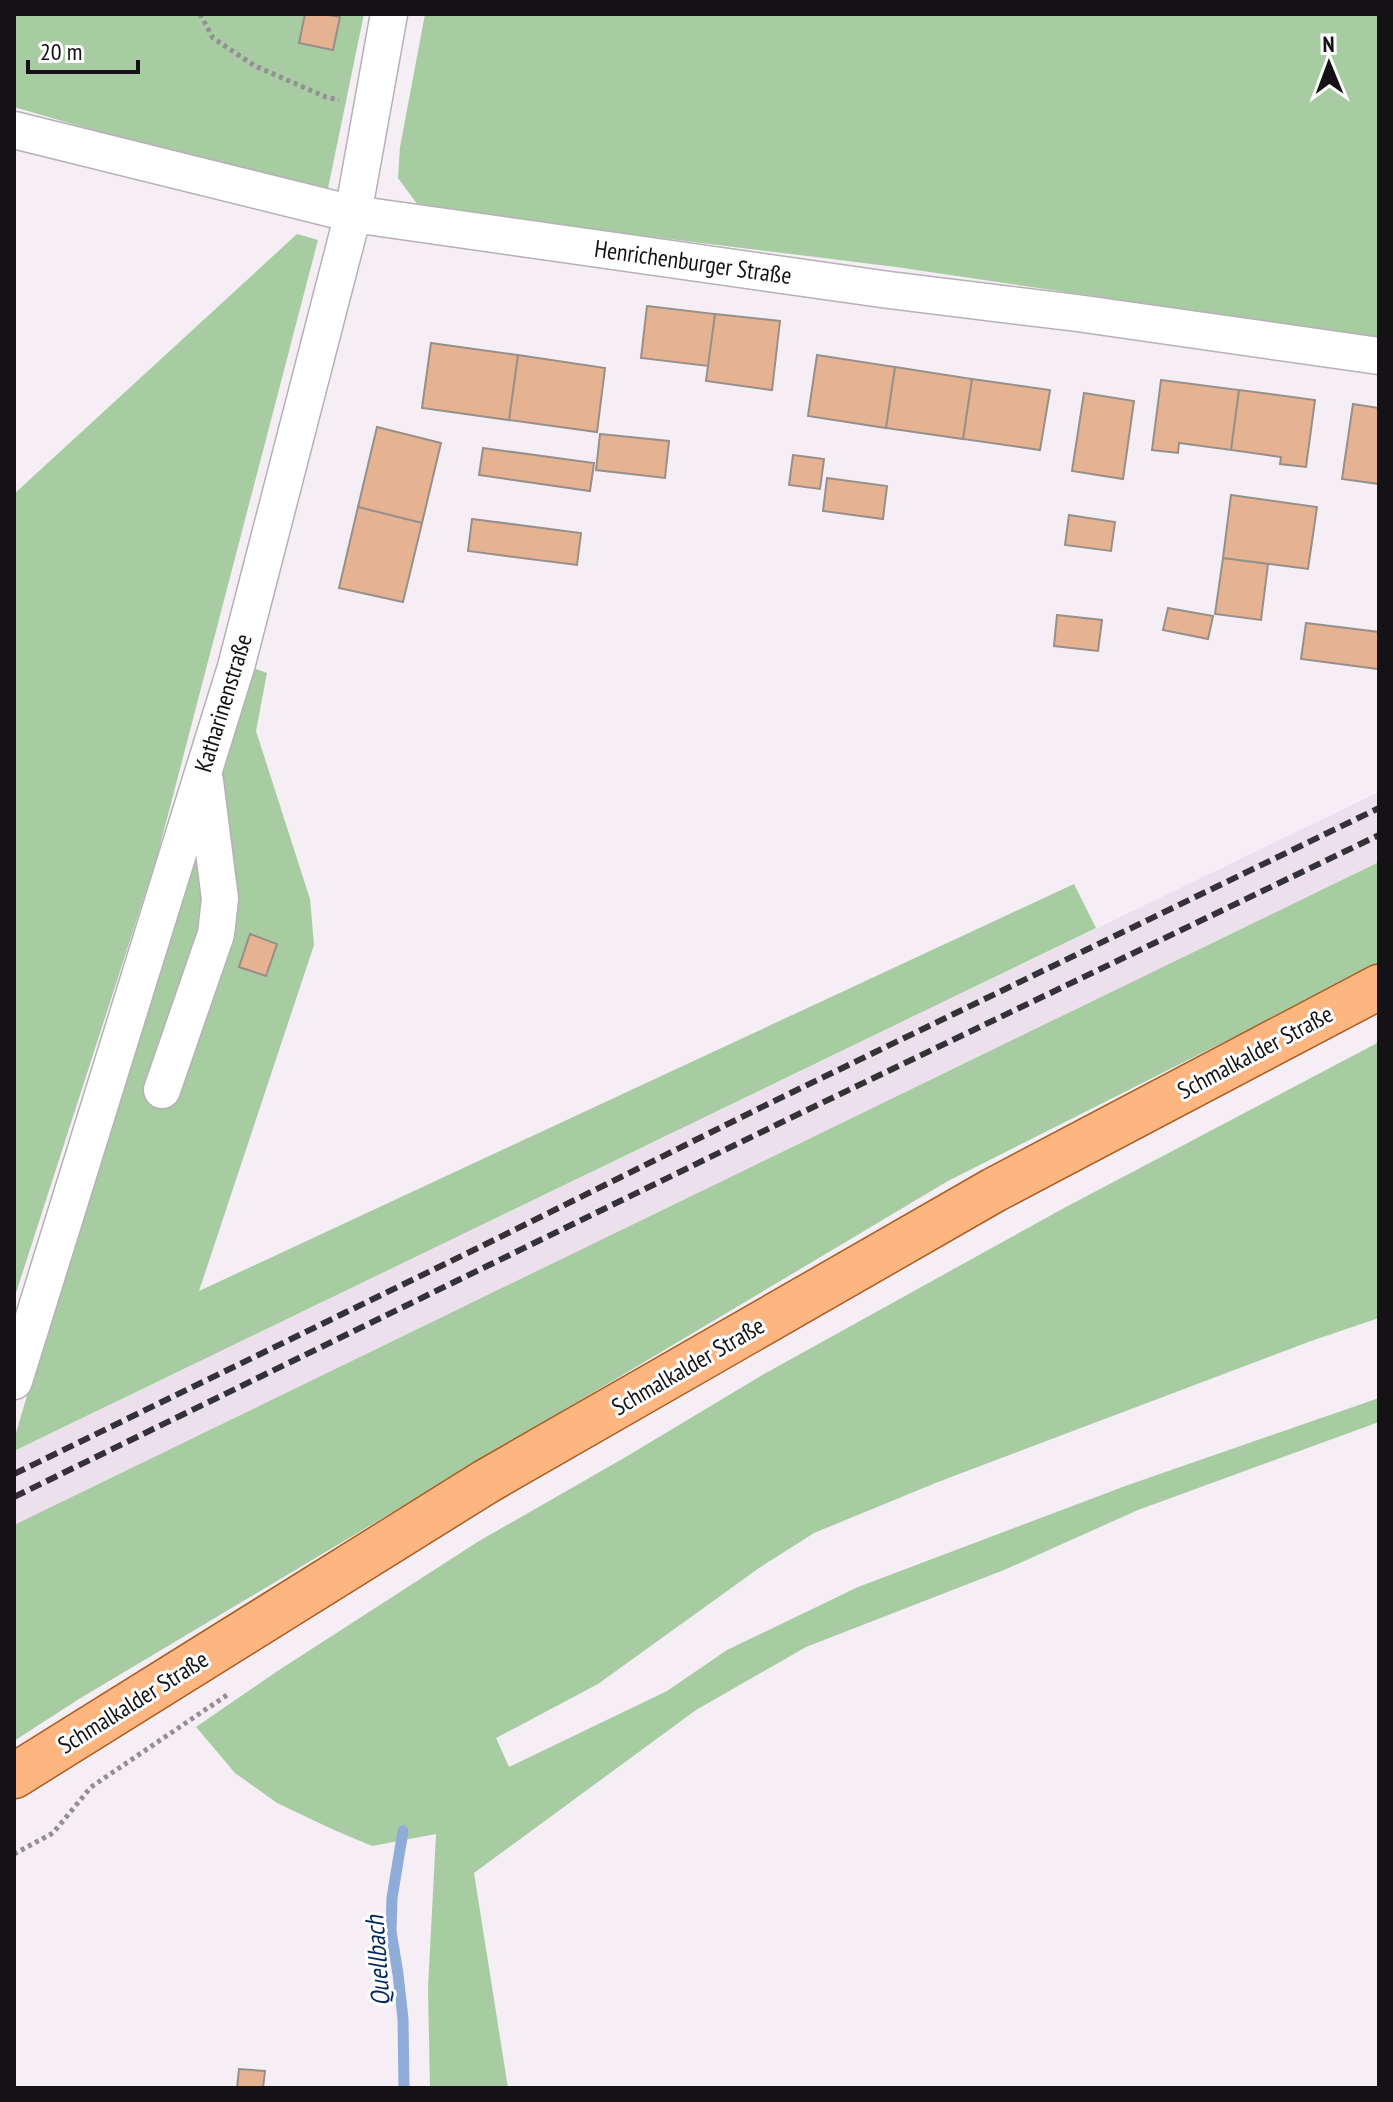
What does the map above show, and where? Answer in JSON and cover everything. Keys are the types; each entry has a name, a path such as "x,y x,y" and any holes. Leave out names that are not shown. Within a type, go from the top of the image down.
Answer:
{"main road":[{"name":"Schmalkalder Straße","path":"14,1776 487,1481 994,1190 1379,987"}],"street":[{"name":"Katharinenstraße","path":"14,1381 236,667 353,214 389,14"},
{"name":"Henrichenburger Straße","path":"14,130 353,214 1379,356"},
{"path":"162,1090 216,934 220,899 203,770"}],"path":[{"path":"200,14 213,38 255,66 326,97 371,108"},
{"path":"14,1854 53,1833 91,1787 232,1691"}],"shaded area":[{"path":"1379,792 1379,862 14,1525 14,1451"}],"green space":[{"path":"14,14 364,14 326,198 14,107"},
{"path":"425,14 1379,14 1379,338 896,267 420,208 398,178 400,147"},
{"path":"297,234 318,240 157,857 14,1299 14,494"},
{"path":"240,663 267,673 256,731 310,899 314,945 199,1291 1074,884 1096,928 14,1451 14,1440"},
{"path":"1379,862 1379,964 948,1181 79,1699 14,1741 14,1525"},
{"path":"1379,1042 1379,1318 938,1482 814,1533 759,1568 598,1684 496,1738 509,1767 667,1691 727,1650 858,1587 1128,1485 1379,1398 1379,1422 1138,1510 1004,1570 806,1647 696,1710 474,1873 508,2088 430,2088 428,1988 436,1834 372,1846 334,1830 277,1803 235,1773 196,1727 479,1541 764,1374 1064,1208"}],"building":[{"path":"305,14 340,17 333,50 299,43"},
{"path":"647,306 715,314 708,366 641,358"},
{"path":"715,314 780,321 772,390 706,381"},
{"path":"431,343 518,355 509,420 422,408"},
{"path":"518,355 605,368 597,432 509,420"},
{"path":"817,355 895,367 886,428 808,416"},
{"path":"895,367 972,379 963,439 886,428"},
{"path":"972,379 1050,390 1040,450 963,439"},
{"path":"1161,380 1239,390 1231,450 1179,443 1178,453 1152,450"},
{"path":"1239,390 1315,400 1306,467 1280,464 1281,457 1231,450"},
{"path":"1084,393 1134,401 1123,479 1072,471"},
{"path":"1353,404 1379,408 1379,484 1342,479"},
{"path":"377,427 441,443 422,523 358,507"},
{"path":"600,434 669,441 665,478 596,470"},
{"path":"483,448 594,463 590,491 479,475"},
{"path":"793,455 824,459 820,489 789,485"},
{"path":"827,478 887,486 883,519 823,511"},
{"path":"1231,495 1317,507 1308,569 1223,558"},
{"path":"358,507 422,523 403,602 339,588"},
{"path":"1069,515 1115,522 1111,551 1065,545"},
{"path":"472,519 581,533 577,565 468,551"},
{"path":"1223,558 1268,564 1261,620 1215,614"},
{"path":"1168,608 1213,616 1208,639 1163,630"},
{"path":"1057,615 1102,620 1098,651 1054,646"},
{"path":"1306,623 1379,632 1378,669 1301,659"},
{"path":"250,934 277,944 266,976 239,967"},
{"path":"239,2069 265,2071 263,2088 237,2088"}],"waterway":[{"name":"Quellbach","path":"403,1831 392,1898 391,1931 403,2019 404,2088"}],"railway":[{"path":"14,1474 1379,808"},
{"path":"14,1497 1379,835"}]}
